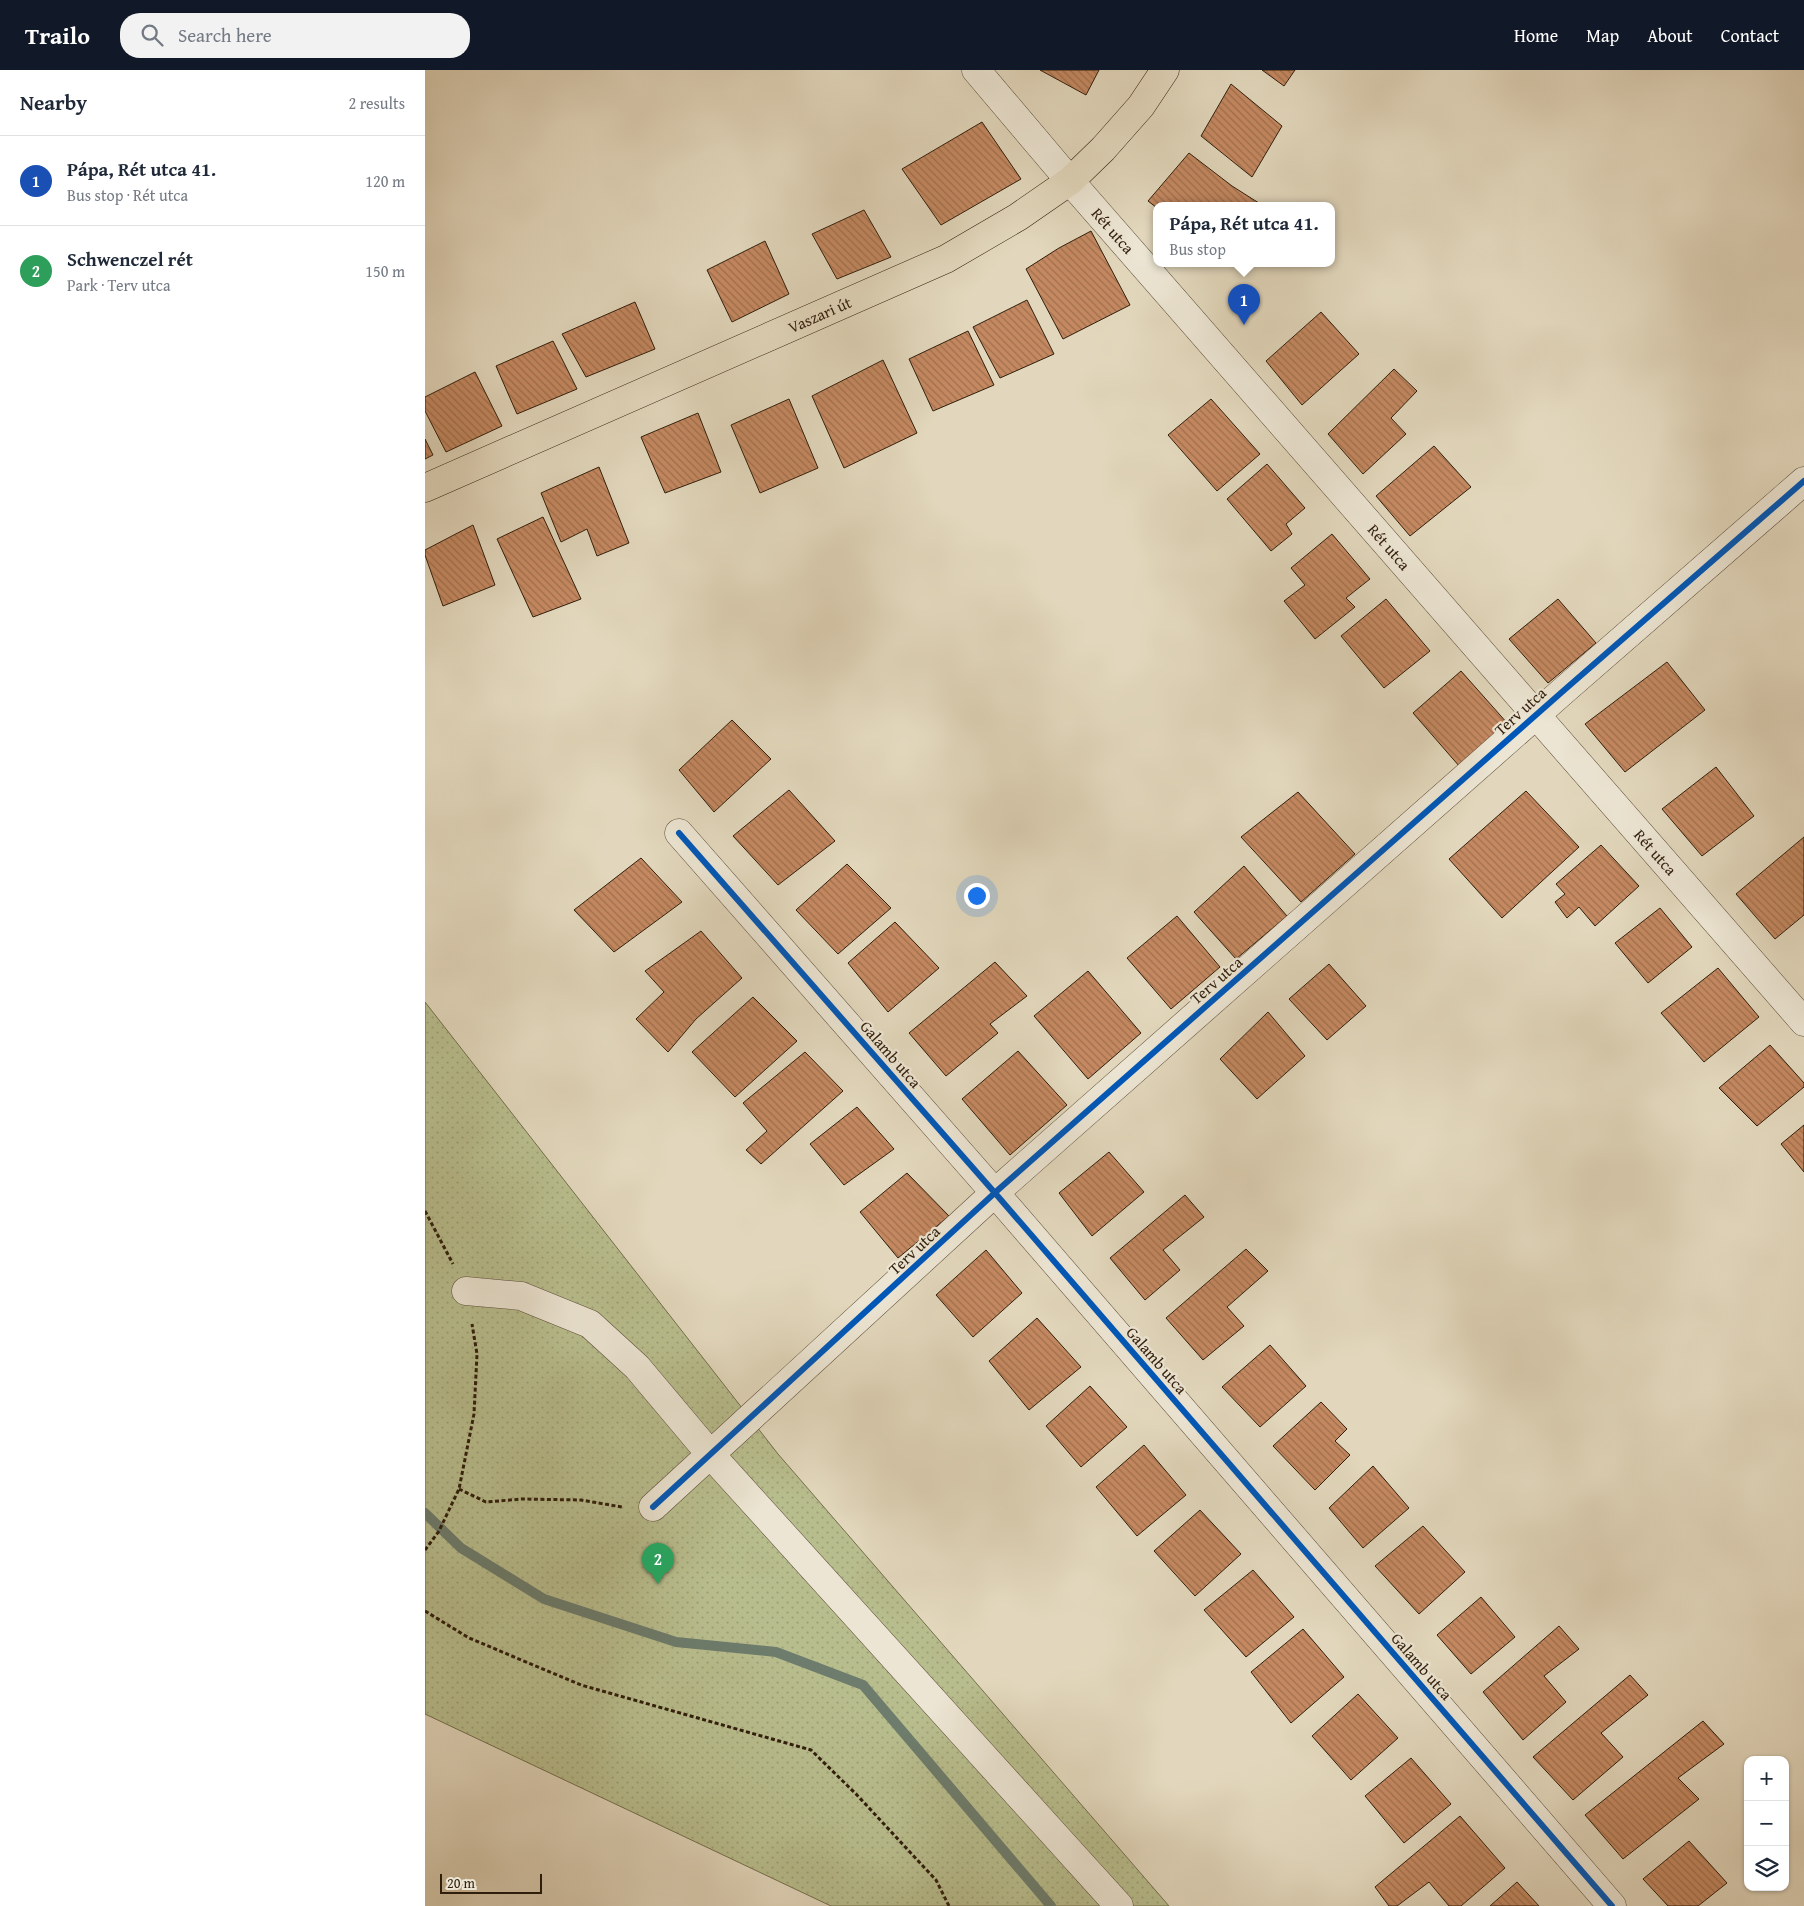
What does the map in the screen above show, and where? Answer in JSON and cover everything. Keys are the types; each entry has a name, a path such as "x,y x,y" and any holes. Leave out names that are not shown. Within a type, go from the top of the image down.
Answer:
{"main road":[{"name":"Vaszari út","path":"425,488 946,259 1019,217 1070,181 1103,149 1141,106 1165,70"}],"street":[{"name":"Rét utca","path":"976,70 1070,181 1804,1022"},
{"name":"Terv utca","path":"653,1507 995,1193 1804,481"},
{"name":"Galamb utca","path":"679,834 995,1193 1612,1906"},
{"path":"467,1291 521,1296 590,1324 637,1367 711,1455 1119,1906"}],"path":[{"path":"425,1211 467,1291 477,1354 474,1414 459,1489 439,1531 425,1550"},
{"path":"459,1489 486,1502 522,1499 581,1500 628,1508 653,1507"},
{"path":"425,1610 469,1638 581,1686 811,1750 856,1794 936,1880 949,1906"}],"green space":[{"path":"425,1002 778,1454 1169,1906 831,1906 425,1714"}],"building":[{"path":"1040,70 1099,70 1086,95"},
{"path":"1262,70 1295,70 1284,86"},
{"path":"1231,84 1282,126 1252,177 1201,136"},
{"path":"982,122 1021,179 941,225 902,169"},
{"path":"1189,153 1232,186 1257,202 1153,202 1153,205 1148,201"},
{"path":"864,210 891,257 837,279 812,234"},
{"path":"1091,231 1130,305 1063,339 1026,269"},
{"path":"765,241 789,294 732,322 707,270"},
{"path":"1027,300 1054,354 1000,378 973,327"},
{"path":"635,302 655,349 586,377 562,334"},
{"path":"1321,312 1359,354 1302,405 1266,361"},
{"path":"968,331 994,385 933,411 909,359"},
{"path":"553,341 577,389 517,414 496,366"},
{"path":"883,360 917,433 844,468 812,396"},
{"path":"1394,369 1417,391 1391,418 1406,434 1363,474 1328,434"},
{"path":"475,372 502,426 446,452 425,411 425,397"},
{"path":"789,399 818,468 760,493 731,425"},
{"path":"1211,399 1260,454 1217,491 1168,435"},
{"path":"698,413 721,472 665,493 641,437"},
{"path":"425,439 433,455 425,459"},
{"path":"1434,446 1471,487 1410,536 1376,496"},
{"path":"1267,464 1305,508 1286,524 1292,534 1271,551 1227,499"},
{"path":"599,467 629,543 597,556 587,529 561,542 541,493"},
{"path":"543,517 581,599 533,617 497,539"},
{"path":"473,525 495,585 443,606 425,555 425,550"},
{"path":"1332,534 1370,579 1346,598 1355,607 1315,639 1284,601 1305,585 1291,568"},
{"path":"1386,599 1430,651 1384,688 1341,636"},
{"path":"1558,599 1596,643 1548,683 1509,639"},
{"path":"1667,662 1705,710 1625,772 1585,724"},
{"path":"1461,671 1508,724 1460,767 1413,713"},
{"path":"732,720 771,759 714,812 679,770"},
{"path":"1716,767 1754,816 1702,856 1662,809"},
{"path":"789,790 835,841 778,885 733,836"},
{"path":"1526,791 1579,847 1502,918 1449,859"},
{"path":"1298,792 1355,854 1301,902 1241,837"},
{"path":"1804,837 1804,915 1775,939 1736,894"},
{"path":"1601,845 1639,886 1595,926 1579,907 1567,918 1555,902 1565,894 1556,884"},
{"path":"641,858 682,902 614,952 574,910"},
{"path":"847,864 891,908 838,954 796,910"},
{"path":"1244,866 1287,916 1236,959 1194,912"},
{"path":"1660,908 1692,947 1648,983 1615,943"},
{"path":"1177,916 1220,967 1171,1009 1127,958"},
{"path":"895,922 939,968 888,1012 848,963"},
{"path":"701,931 742,978 696,1019 668,1052 636,1019 664,992 645,971"},
{"path":"995,962 1027,996 990,1024 998,1033 946,1076 909,1033"},
{"path":"1329,964 1366,1006 1327,1040 1289,999"},
{"path":"1718,968 1759,1017 1704,1062 1661,1013"},
{"path":"1088,971 1141,1033 1088,1079 1034,1016"},
{"path":"753,997 797,1041 735,1097 692,1052"},
{"path":"1268,1012 1305,1056 1257,1099 1220,1059"},
{"path":"1770,1045 1804,1083 1804,1087 1757,1126 1719,1088"},
{"path":"1018,1051 1067,1105 1010,1155 962,1099"},
{"path":"805,1052 843,1091 761,1164 746,1150 767,1131 743,1103"},
{"path":"857,1107 894,1149 844,1185 810,1144"},
{"path":"1804,1125 1804,1172 1781,1144"},
{"path":"1109,1152 1144,1192 1092,1236 1059,1193"},
{"path":"907,1173 949,1216 898,1258 860,1212"},
{"path":"1185,1195 1204,1217 1163,1250 1180,1270 1145,1300 1110,1258"},
{"path":"1246,1249 1268,1271 1227,1307 1244,1326 1203,1360 1166,1318"},
{"path":"986,1250 1022,1293 973,1337 936,1295"},
{"path":"1037,1318 1081,1367 1029,1410 989,1361"},
{"path":"1270,1345 1306,1386 1260,1427 1222,1387"},
{"path":"1090,1386 1127,1427 1081,1467 1046,1426"},
{"path":"1321,1402 1347,1429 1335,1441 1350,1455 1315,1490 1273,1446"},
{"path":"1144,1445 1186,1495 1137,1536 1096,1487"},
{"path":"1373,1466 1409,1508 1363,1548 1329,1508"},
{"path":"1200,1510 1241,1554 1195,1596 1154,1551"},
{"path":"1423,1526 1465,1572 1419,1614 1375,1566"},
{"path":"1253,1570 1294,1617 1246,1657 1204,1610"},
{"path":"1481,1597 1515,1637 1471,1674 1437,1635"},
{"path":"1559,1626 1579,1649 1544,1676 1566,1702 1523,1740 1483,1692"},
{"path":"1303,1629 1344,1677 1291,1723 1251,1672"},
{"path":"1630,1675 1648,1695 1601,1733 1623,1757 1573,1800 1533,1757"},
{"path":"1358,1694 1398,1738 1351,1780 1312,1736"},
{"path":"1703,1721 1724,1744 1678,1778 1699,1799 1623,1859 1585,1815"},
{"path":"1411,1758 1451,1804 1404,1843 1365,1796"},
{"path":"1460,1816 1505,1868 1461,1906 1449,1906 1429,1882 1397,1906 1389,1906 1375,1887"},
{"path":"1689,1841 1727,1883 1698,1906 1668,1906 1643,1879"},
{"path":"1517,1882 1539,1906 1490,1906"}],"waterway":[{"path":"425,1513 461,1548 544,1599 676,1642 776,1652 863,1685 1051,1906"}],"cycle path":[{"path":"653,1507 999,1189 1804,481"},
{"path":"679,833 995,1193 1612,1906"}],"place":[{"name":"Pápa, Rét utca 41.","path":"1244,325"},
{"name":"Schwenczel rét","path":"658,1584"}]}
